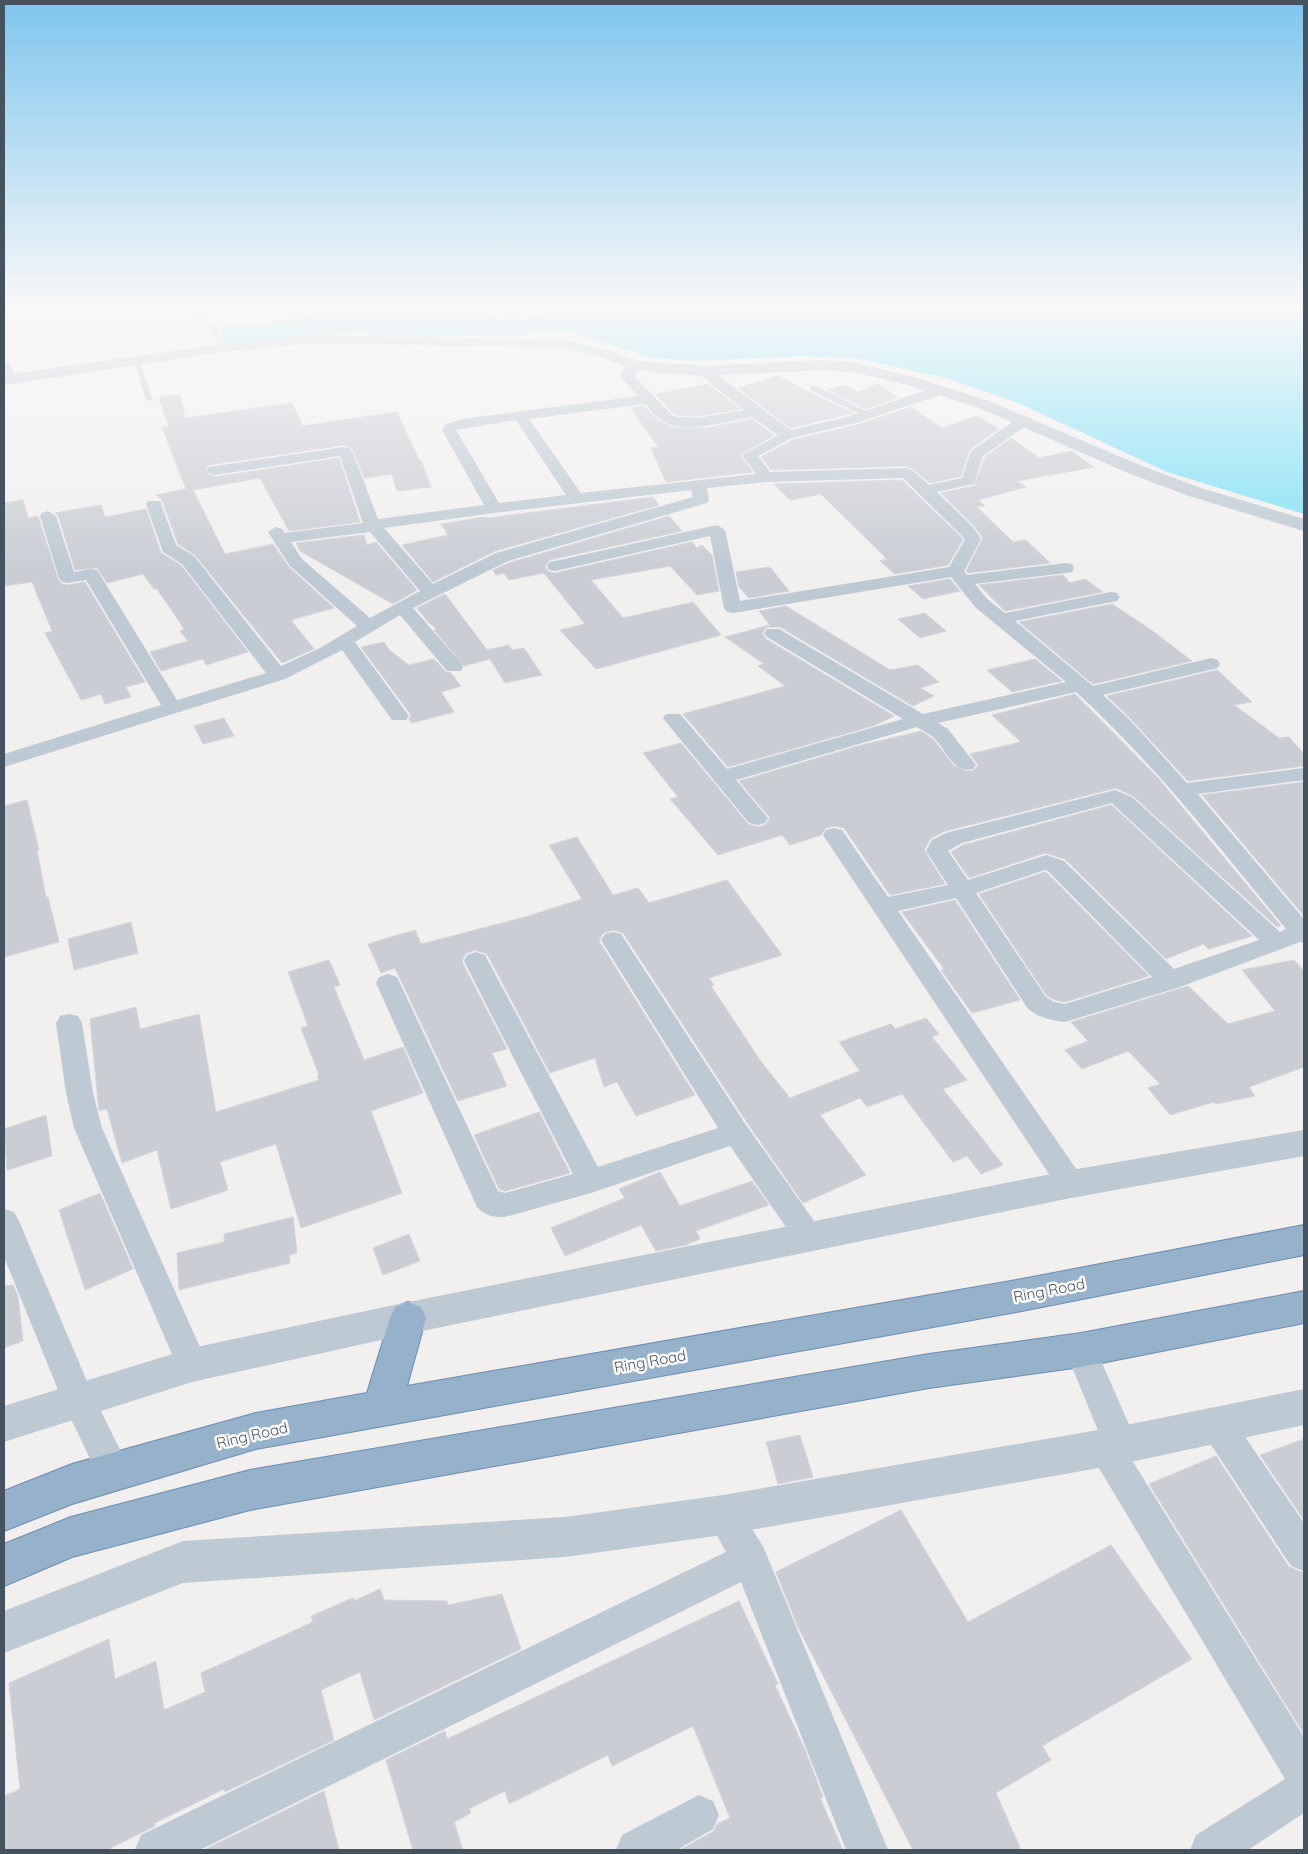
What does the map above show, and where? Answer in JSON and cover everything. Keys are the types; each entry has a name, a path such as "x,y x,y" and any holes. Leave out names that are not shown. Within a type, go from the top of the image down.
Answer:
{"highway":[{"name":"Ring Road","path":"4,1511 72,1484 256,1431 1022,1295 1304,1240"},
{"path":"4,1565 71,1537 250,1490 919,1373 1081,1350 1304,1308"},
{"path":"381,1409 408,1318"}],"street":[{"path":"647,397 667,418 682,422 754,412"},
{"path":"735,397 787,435"},
{"path":"766,477 749,455 787,435 869,415 922,397"},
{"path":"957,397 983,404 1022,422 1195,492 1304,525"},
{"path":"494,508 449,430 455,425 649,399"},
{"path":"519,415 576,498"},
{"path":"926,490 969,481 976,454 1022,422"},
{"path":"214,470 346,453 373,526 431,593"},
{"path":"4,761 278,675 328,652 402,606 502,557 699,492 766,477 907,473 967,530 973,539 958,576"},
{"path":"368,626 296,562 278,535 373,526 576,498 699,492"},
{"path":"699,492 717,530 733,608 958,576 1066,568"},
{"path":"154,504 169,548 188,560 199,572 278,675"},
{"path":"48,516 68,578 91,574 172,708"},
{"path":"555,566 717,530"},
{"path":"958,576 981,603 1122,723 1183,790 1303,933 1171,981 1065,1013 1048,1012 1036,1003 964,889 937,851 940,845 954,838 1115,796 1124,802 1276,942"},
{"path":"1001,619 1111,597"},
{"path":"402,606 454,667"},
{"path":"773,633 941,733 966,765"},
{"path":"345,641 399,716"},
{"path":"724,776 918,721 1211,664"},
{"path":"673,718 724,776 757,818"},
{"path":"1183,790 1304,774"},
{"path":"834,835 1071,1184"},
{"path":"883,906 964,889 1046,862 1056,866 1171,981"},
{"path":"613,940 736,1133 809,1237"},
{"path":"476,961 591,1181"},
{"path":"388,983 487,1200 493,1205 505,1205 591,1181 736,1133"},
{"path":"69,1023 87,1123 94,1145 102,1158 192,1365"},
{"path":"4,1424 192,1365 408,1318 1071,1184 1304,1143"},
{"path":"4,1221 78,1402 114,1472"},
{"path":"1081,1350 1113,1446 1304,1772"},
{"path":"4,1632 183,1562 565,1537 723,1515 1113,1446 1304,1407"},
{"path":"1218,1426 1304,1553"},
{"path":"723,1515 750,1558 867,1850"},
{"path":"156,1850 197,1840 750,1558"},
{"path":"1211,1850 1304,1790"},
{"path":"637,1850 699,1815"}],"lane":[{"path":"831,397 869,415"}],"water":[{"path":"1000,397 1304,397 1304,514 1167,472 1016,402"}],"building":[{"path":"159,397 180,397 185,418 292,403 303,426 397,412 419,460 421,460 431,487 397,491 392,474 364,478 354,452 350,447 344,445 209,465 205,469 208,474 214,477 339,458 360,522 289,531 260,478 193,490 225,554 273,544 289,567 334,608 291,620 314,649 282,663 195,555 178,544 162,500 156,495 186,489 162,427 169,427"},
{"path":"657,397 724,397 740,409 698,416 673,413"},
{"path":"749,397 818,397 853,413 790,428"},
{"path":"840,397 898,398 865,409"},
{"path":"644,406 659,421 671,427 707,428 752,419 774,435 740,455 753,472 666,482 651,448 658,447 631,408"},
{"path":"911,407 942,428 977,416 999,429 970,449 961,476 930,483 907,466 771,470 761,457 793,440 856,425"},
{"path":"1011,438 1039,458 1071,451 1094,467 1017,481 1026,487 978,500 985,506 977,507 1013,542 1026,540 1050,563 968,573 966,571 983,538 974,526 941,493 974,486 985,457"},
{"path":"902,480 963,539 948,565 895,574 880,561 887,559 821,494 790,500 774,484"},
{"path":"653,497 659,505 495,551 433,582 402,545 448,535 441,524"},
{"path":"23,500 28,518 38,516 58,579 62,584 68,585 85,582 145,682 126,687 131,697 105,704 101,694 81,700 45,633 52,631 32,582 4,586 4,503"},
{"path":"101,505 105,517 146,509 161,553 181,565 248,652 206,665 203,659 161,671 150,652 188,641 180,631 184,630 181,624 157,589 154,589 143,574 107,583 97,568 75,570 58,515 55,513"},
{"path":"669,516 682,531 549,560 545,567 549,572 555,573 692,542 697,548 702,545 712,555 719,591 697,595 670,566 591,580 623,618 693,602 721,635 596,669 560,630 585,624 544,573 509,580 504,573 496,575 493,570 509,563"},
{"path":"364,535 367,545 376,542 417,590 393,604 300,551 296,543"},
{"path":"770,567 789,591 749,598 739,587 736,572"},
{"path":"1063,575 1070,583 1085,579 1103,592 1005,611 979,585"},
{"path":"950,579 960,591 923,599 908,586"},
{"path":"445,594 487,650 509,645 512,650 524,648 542,675 505,683 490,659 464,666 434,630 437,629 428,622 417,608"},
{"path":"1112,604 1150,629 1192,661 1093,684 1019,622"},
{"path":"786,606 890,670 918,665 939,682 920,688 934,696 913,706 780,627 767,627 762,633 766,639 894,716 873,726 728,767 683,714 785,686 758,666 764,664 725,637 770,625 759,611"},
{"path":"925,613 946,631 920,638 898,619"},
{"path":"384,642 389,650 409,665 434,659 446,672 451,673 461,686 441,692 454,712 411,723 409,719 411,715 361,647"},
{"path":"1035,659 1062,681 1012,692 987,670"},
{"path":"1217,670 1252,702 1234,705 1279,738 1289,737 1304,754 1304,766 1188,781 1107,696"},
{"path":"1075,694 1158,778 1281,926 1277,927 1133,796 1116,788 945,831 931,838 924,850 945,884 890,895 844,828 834,826 826,828 821,835 790,845 782,835 718,855 670,799 678,797 643,753 681,743 748,824 757,827 765,825 770,818 739,781 862,745 921,731 934,740 954,766 966,771 973,771 978,765 970,754 1021,742 992,715"},
{"path":"224,718 234,736 203,744 194,726"},
{"path":"1304,782 1304,916 1202,795"},
{"path":"27,800 39,850 37,850 46,897 48,897 59,942 4,957 4,806"},
{"path":"1111,805 1252,936 1209,949 1203,944 1166,959 1065,859 1045,853 969,878 951,852 963,845"},
{"path":"577,837 613,895 638,888 649,903 727,880 782,955 709,978 714,985 711,986 762,1063 790,1098 860,1071 839,1042 891,1024 895,1029 926,1018 939,1034 932,1037 967,1080 943,1089 1003,1165 981,1174 967,1156 953,1162 902,1094 867,1107 860,1098 820,1115 866,1175 803,1203 748,1124 623,933 613,930 603,933 599,941 695,1095 636,1116 617,1082 604,1087 595,1058 550,1073 487,954 475,950 465,954 462,962 507,1049 492,1053 507,1086 458,1101 395,968 381,973 368,944 415,930 421,944 522,918 582,899 549,845"},
{"path":"1045,872 1149,976 1065,1002 1047,996 979,894"},
{"path":"955,900 1020,1000 972,1013 941,970 944,969 902,912"},
{"path":"131,922 138,953 74,970 68,939"},
{"path":"329,960 340,985 334,987 364,1060 403,1047 423,1093 371,1111 402,1193 301,1228 276,1144 220,1162 228,1190 171,1209 157,1150 122,1163 107,1109 99,1111 90,1019 136,1007 140,1029 199,1014 216,1112 319,1080 317,1076 319,1075 301,1028 308,1026 288,972"},
{"path":"1294,960 1304,971 1304,1067 1249,1087 1255,1096 1216,1104 1214,1102 1170,1115 1148,1088 1160,1084 1128,1051 1082,1069 1065,1050 1088,1041 1071,1022 1188,986 1228,1024 1275,1011 1242,970"},
{"path":"539,1112 570,1173 505,1191 499,1189 474,1135"},
{"path":"46,1115 52,1156 7,1170 4,1129"},
{"path":"660,1172 680,1206 752,1181 769,1205 696,1231 700,1239 686,1245 656,1251 641,1225 565,1256 551,1228 625,1198 619,1189"},
{"path":"100,1193 133,1269 85,1290 59,1210"},
{"path":"293,1217 297,1253 289,1255 290,1263 179,1290 177,1253 224,1242 224,1234"},
{"path":"409,1234 420,1261 383,1275 373,1248"},
{"path":"13,1285 18,1296 23,1341 4,1348 4,1286"},
{"path":"800,1435 813,1477 778,1484 766,1442"},
{"path":"1304,1439 1304,1520 1260,1455"},
{"path":"1216,1456 1289,1567 1304,1573 1304,1734 1149,1484"},
{"path":"901,1510 968,1622 1111,1545 1192,1659 1042,1746 1051,1760 996,1793 1021,1850 913,1850 798,1627 776,1572"},
{"path":"380,1589 384,1600 447,1601 448,1605 502,1594 521,1649 374,1720 360,1672 321,1690 334,1740 225,1792 224,1789 155,1823 155,1826 107,1850 4,1850 4,1796 20,1789 9,1683 109,1639 115,1679 156,1661 164,1710 205,1692 201,1673 313,1622 311,1616 353,1598 354,1601"},
{"path":"739,1601 778,1684 775,1685 806,1752 823,1797 820,1798 843,1850 680,1850 714,1831 717,1824 730,1818 693,1726 612,1766 608,1755 509,1804 505,1791 469,1809 471,1813 454,1822 463,1850 413,1850 386,1760 445,1731 447,1739"},
{"path":"324,1791 339,1850 204,1850"}]}
